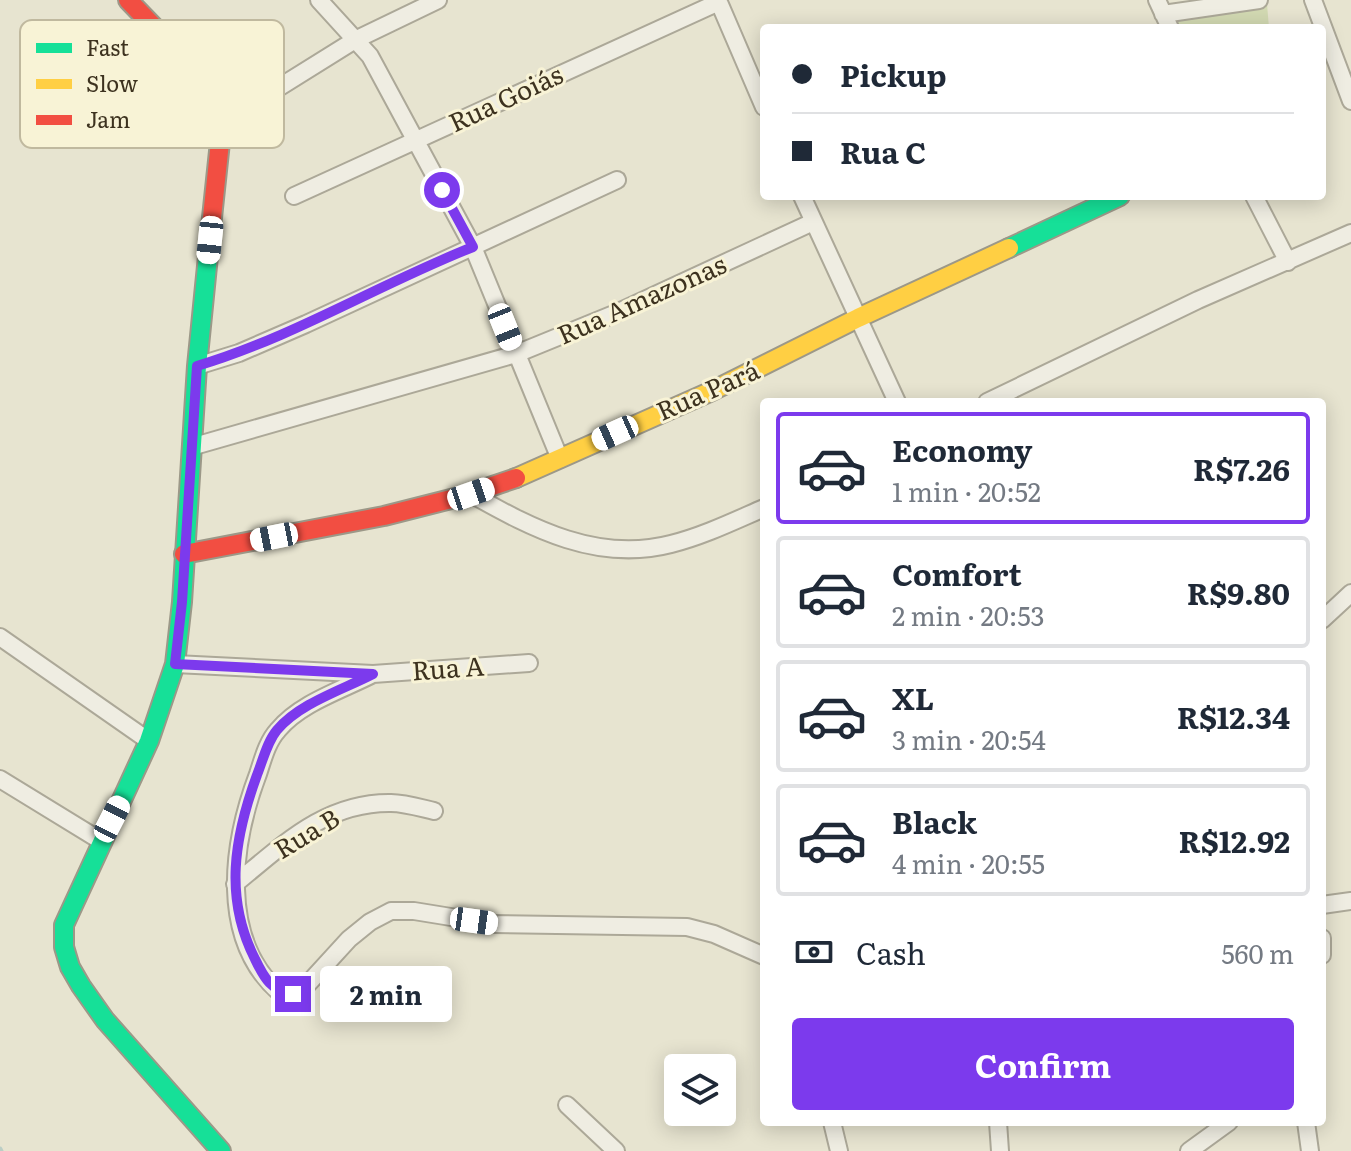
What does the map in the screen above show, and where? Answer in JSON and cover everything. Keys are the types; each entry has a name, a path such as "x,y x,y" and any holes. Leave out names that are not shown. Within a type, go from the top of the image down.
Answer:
{"street":[{"path":"128,0 147,20"},
{"path":"319,0 375,64 473,247 560,459"},
{"path":"284,84 355,40 438,0"},
{"path":"1164,14 1259,0"},
{"path":"1313,0 1322,24"},
{"path":"718,1 760,98"},
{"name":"Rua Goiás","path":"294,196 718,1"},
{"path":"1326,35 1351,101"},
{"path":"219,148 197,366 182,602 175,664 149,741 64,925 64,947 70,967 105,1020 221,1151"},
{"path":"197,366 266,342 617,180"},
{"path":"804,200 895,398"},
{"name":"Rua Pará","path":"184,554 370,519 471,494 560,459 747,374 858,318 1111,200"},
{"path":"1256,200 1288,262"},
{"name":"Rua Amazonas","path":"191,447 516,354 614,314 813,222"},
{"path":"995,398 1198,300 1351,233"},
{"path":"471,494 523,524 563,540 597,548 670,544 760,510"},
{"path":"1326,616 1351,593"},
{"path":"0,637 149,741"},
{"name":"Rua A","path":"175,664 373,674 529,663"},
{"path":"373,674 303,709 276,732 248,799 235,884 237,912 244,936 261,971 280,993 293,994 306,986 349,939 370,922 391,911 414,911 494,924 687,927 714,934 760,954"},
{"path":"0,779 101,841"},
{"name":"Rua B","path":"235,884 297,834 329,814 393,802 434,811"},
{"path":"1326,904 1351,901"},
{"path":"567,1105 616,1151"},
{"path":"833,1126 839,1151"},
{"path":"997,1126 1000,1151"},
{"path":"1189,1151 1223,1126"},
{"path":"1307,1126 1310,1151"}],"green space":[{"path":"1267,4 1269,24 1174,24 1170,17"}],"traffic: fast":[{"path":"1009,248 1111,200"},
{"path":"209,246 175,664 149,741 64,925 64,947 70,967 105,1020 221,1151"}],"traffic: slow":[{"path":"516,478 712,391 858,318 1009,248"}],"traffic: jam":[{"path":"128,0 147,20"},
{"path":"209,246 219,148"},
{"path":"184,554 384,516 463,496 516,478"}],"route":[{"path":"293,994 280,993 269,984 244,936 237,912 235,884 238,852 248,799 269,743 288,719 373,674 175,664 182,602 197,366 239,353 473,247 442,190"}]}
